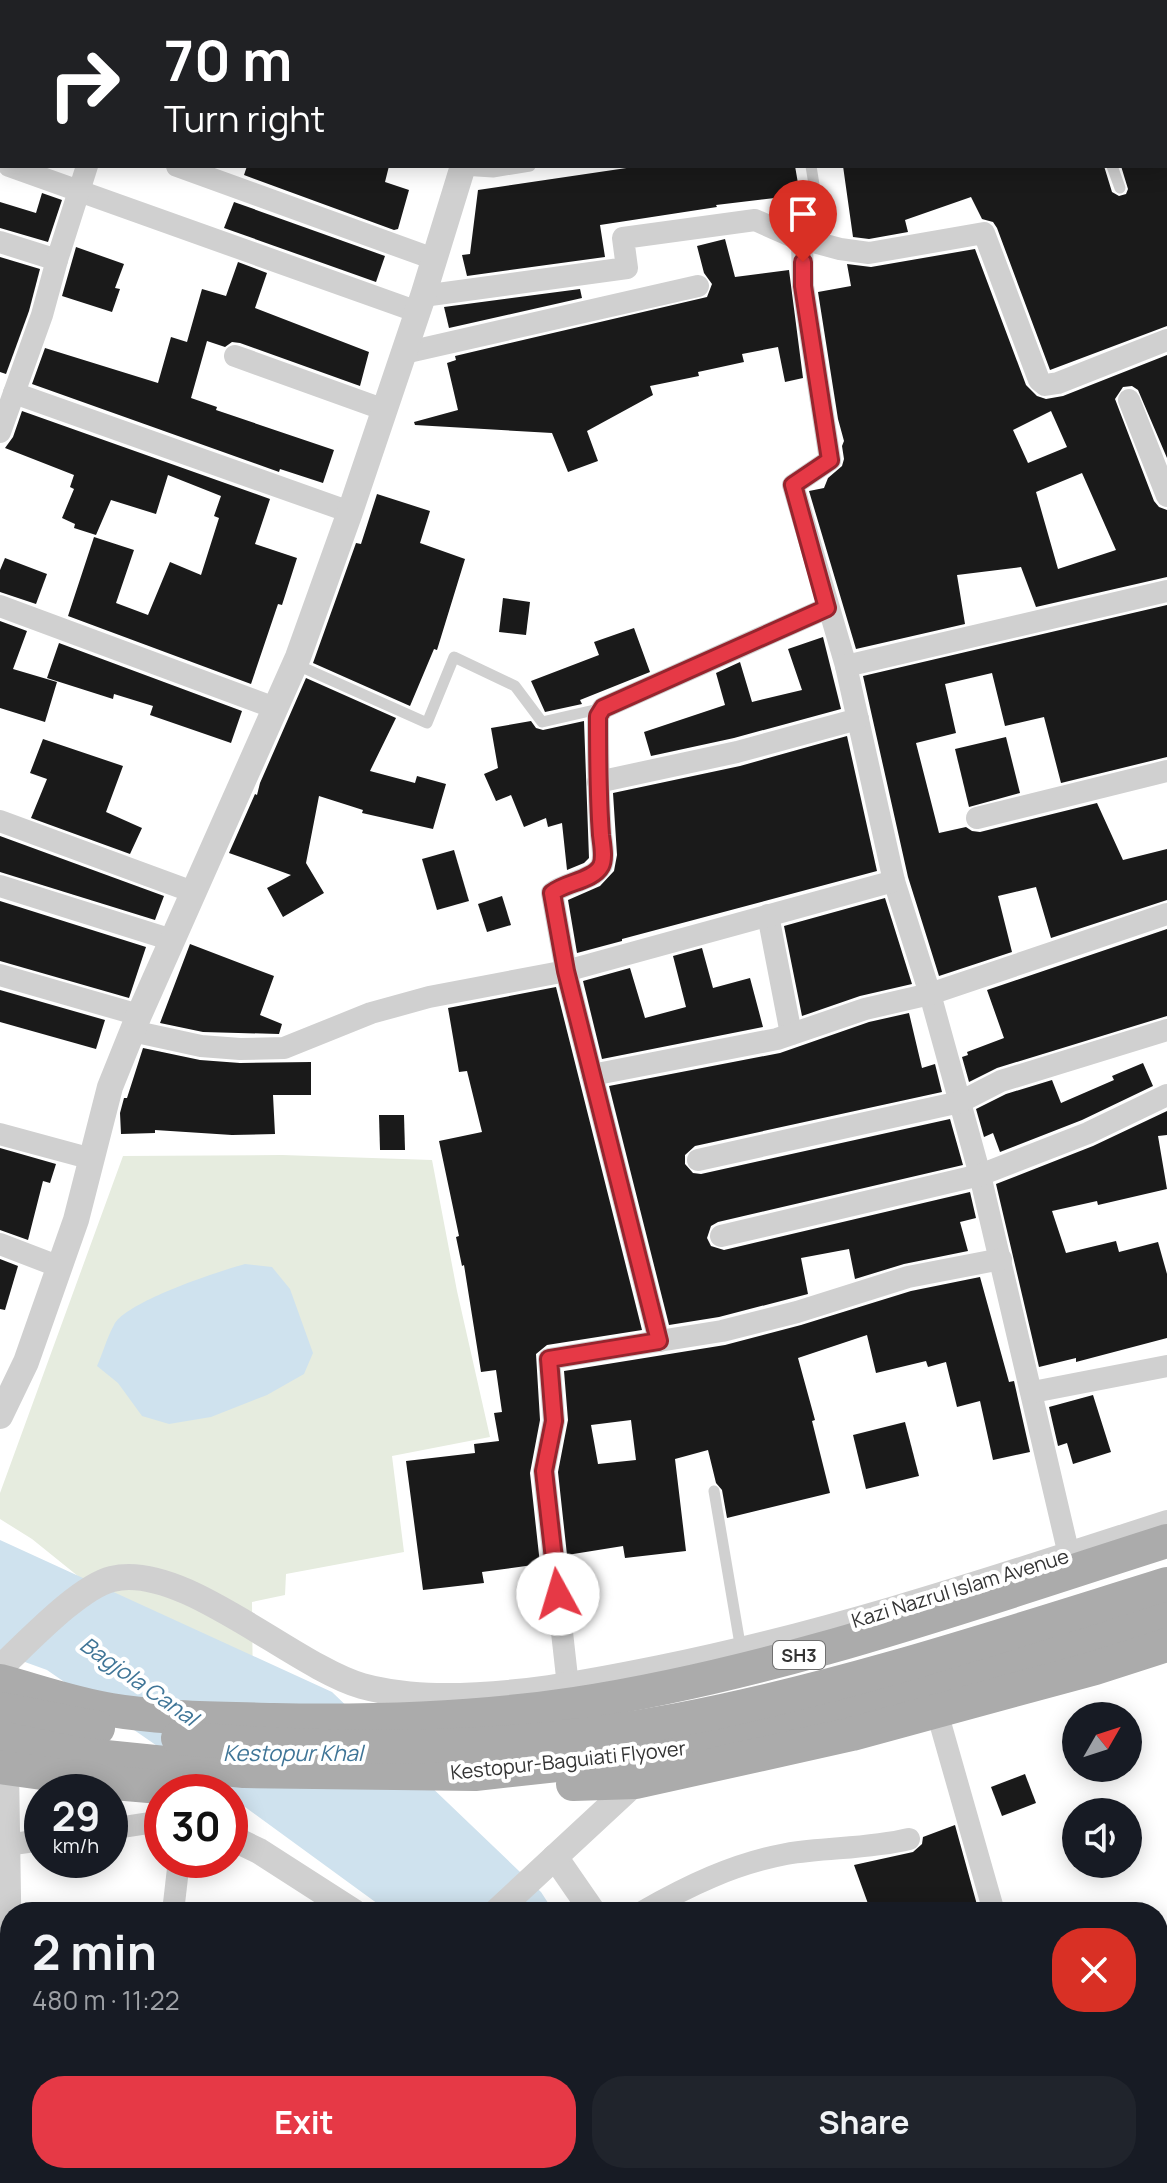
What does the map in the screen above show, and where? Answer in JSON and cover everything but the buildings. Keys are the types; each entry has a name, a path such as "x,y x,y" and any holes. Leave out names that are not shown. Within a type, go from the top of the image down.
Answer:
{"main road":[{"name":"Kazi Nazrul Islam Avenue","path":"0,1681 111,1710 181,1717 420,1719 573,1704 668,1687 849,1642 1167,1541"},
{"name":"Kestopur-Baguiati Flyover","path":"0,1709 84,1727 260,1745 363,1748 460,1745 573,1735 675,1721 764,1702 867,1675 1167,1584"},
{"name":"Kestopur-Baguiati Flyover","path":"2,1758 89,1756 244,1771 475,1774 622,1758 697,1747 789,1724 923,1687 1167,1611"},
{"path":"128,1784 201,1791 636,1782 836,1738 937,1712 1167,1645"},
{"path":"2,1758 74,1774"}],"street":[{"path":"15,168 421,304 627,268 623,238 755,220 802,239 869,253 984,233 1039,380 1045,385 1058,383 1167,340"},
{"path":"0,432 42,315 86,168"},
{"path":"183,168 434,259"},
{"path":"0,1416 26,1362 76,1220 110,1087 294,664 421,304 462,168"},
{"path":"802,239 803,286 830,460 793,485 846,666 894,881 930,994 980,1175 1069,1555"},
{"path":"0,242 57,260"},
{"path":"404,353 698,286"},
{"path":"235,356 385,410"},
{"path":"14,393 350,512"},
{"path":"1129,400 1167,496"},
{"path":"846,666 1167,591"},
{"path":"0,606 275,708"},
{"path":"659,1341 566,971 552,893 560,886 593,874 601,866 598,716 603,708 827,608"},
{"path":"598,782 737,752 858,719"},
{"path":"977,818 1167,771"},
{"path":"0,821 193,892"},
{"path":"0,975 201,1046 284,1048 371,1013 429,997 566,971 894,881"},
{"path":"0,886 172,940"},
{"path":"592,1075 791,1034 852,1013 930,994 1167,914"},
{"path":"768,915 791,1034"},
{"path":"698,1160 960,1102 1001,1081 1167,1030"},
{"path":"721,1236 980,1175 1088,1133 1167,1095"},
{"path":"0,1134 92,1159"},
{"path":"0,1244 60,1267"},
{"path":"568,1686 544,1471 554,1421 549,1359 722,1331 797,1312 908,1277 1001,1259"},
{"path":"1033,1392 1167,1366"},
{"name":"Kazi Nazrul Islam Avenue","path":"10,1659 86,1591 111,1579 131,1576 155,1580 195,1596 301,1658 361,1685 435,1696 552,1689 741,1651 897,1609 1167,1523"},
{"path":"937,1712 991,1902"},
{"path":"2,1758 6,1845 4,1902"},
{"path":"507,1902 636,1782"},
{"path":"662,1902 739,1864 789,1854 881,1846 909,1839"},
{"path":"6,1845 24,1842"},
{"path":"248,1846 338,1902"},
{"path":"555,1857 586,1902"},
{"path":"174,1902 177,1878"}],"lane":[{"path":"462,168 493,172 518,168"},
{"path":"811,168 820,222"},
{"path":"1113,168 1120,188"},
{"path":"294,664 427,723 454,657 515,686 542,722 603,708"},
{"path":"714,1491 741,1651"}],"shaded area":[{"path":"282,1155 432,1160 490,1437 392,1456 404,1552 286,1574 285,1595 252,1602 253,1704 125,1614 32,1539 0,1519 0,1493 123,1156"}],"water":[{"path":"245,1264 272,1267 290,1289 313,1353 304,1374 267,1395 211,1417 169,1424 142,1416 118,1383 97,1366 114,1325 122,1316 153,1297"},
{"name":"Kestopur Khal","path":"0,1540 332,1692 541,1892 548,1902 375,1902 248,1809 248,1774 198,1774 47,1670 0,1653"}],"route":[{"path":"558,1594 544,1471 554,1421 549,1359 659,1341 566,971 552,893 560,886 593,874 601,866 598,716 603,708 827,608 793,485 830,460 803,286 803,262"}],"water label":[{"name":"Bagjola Canal","path":"139,1681"}]}
